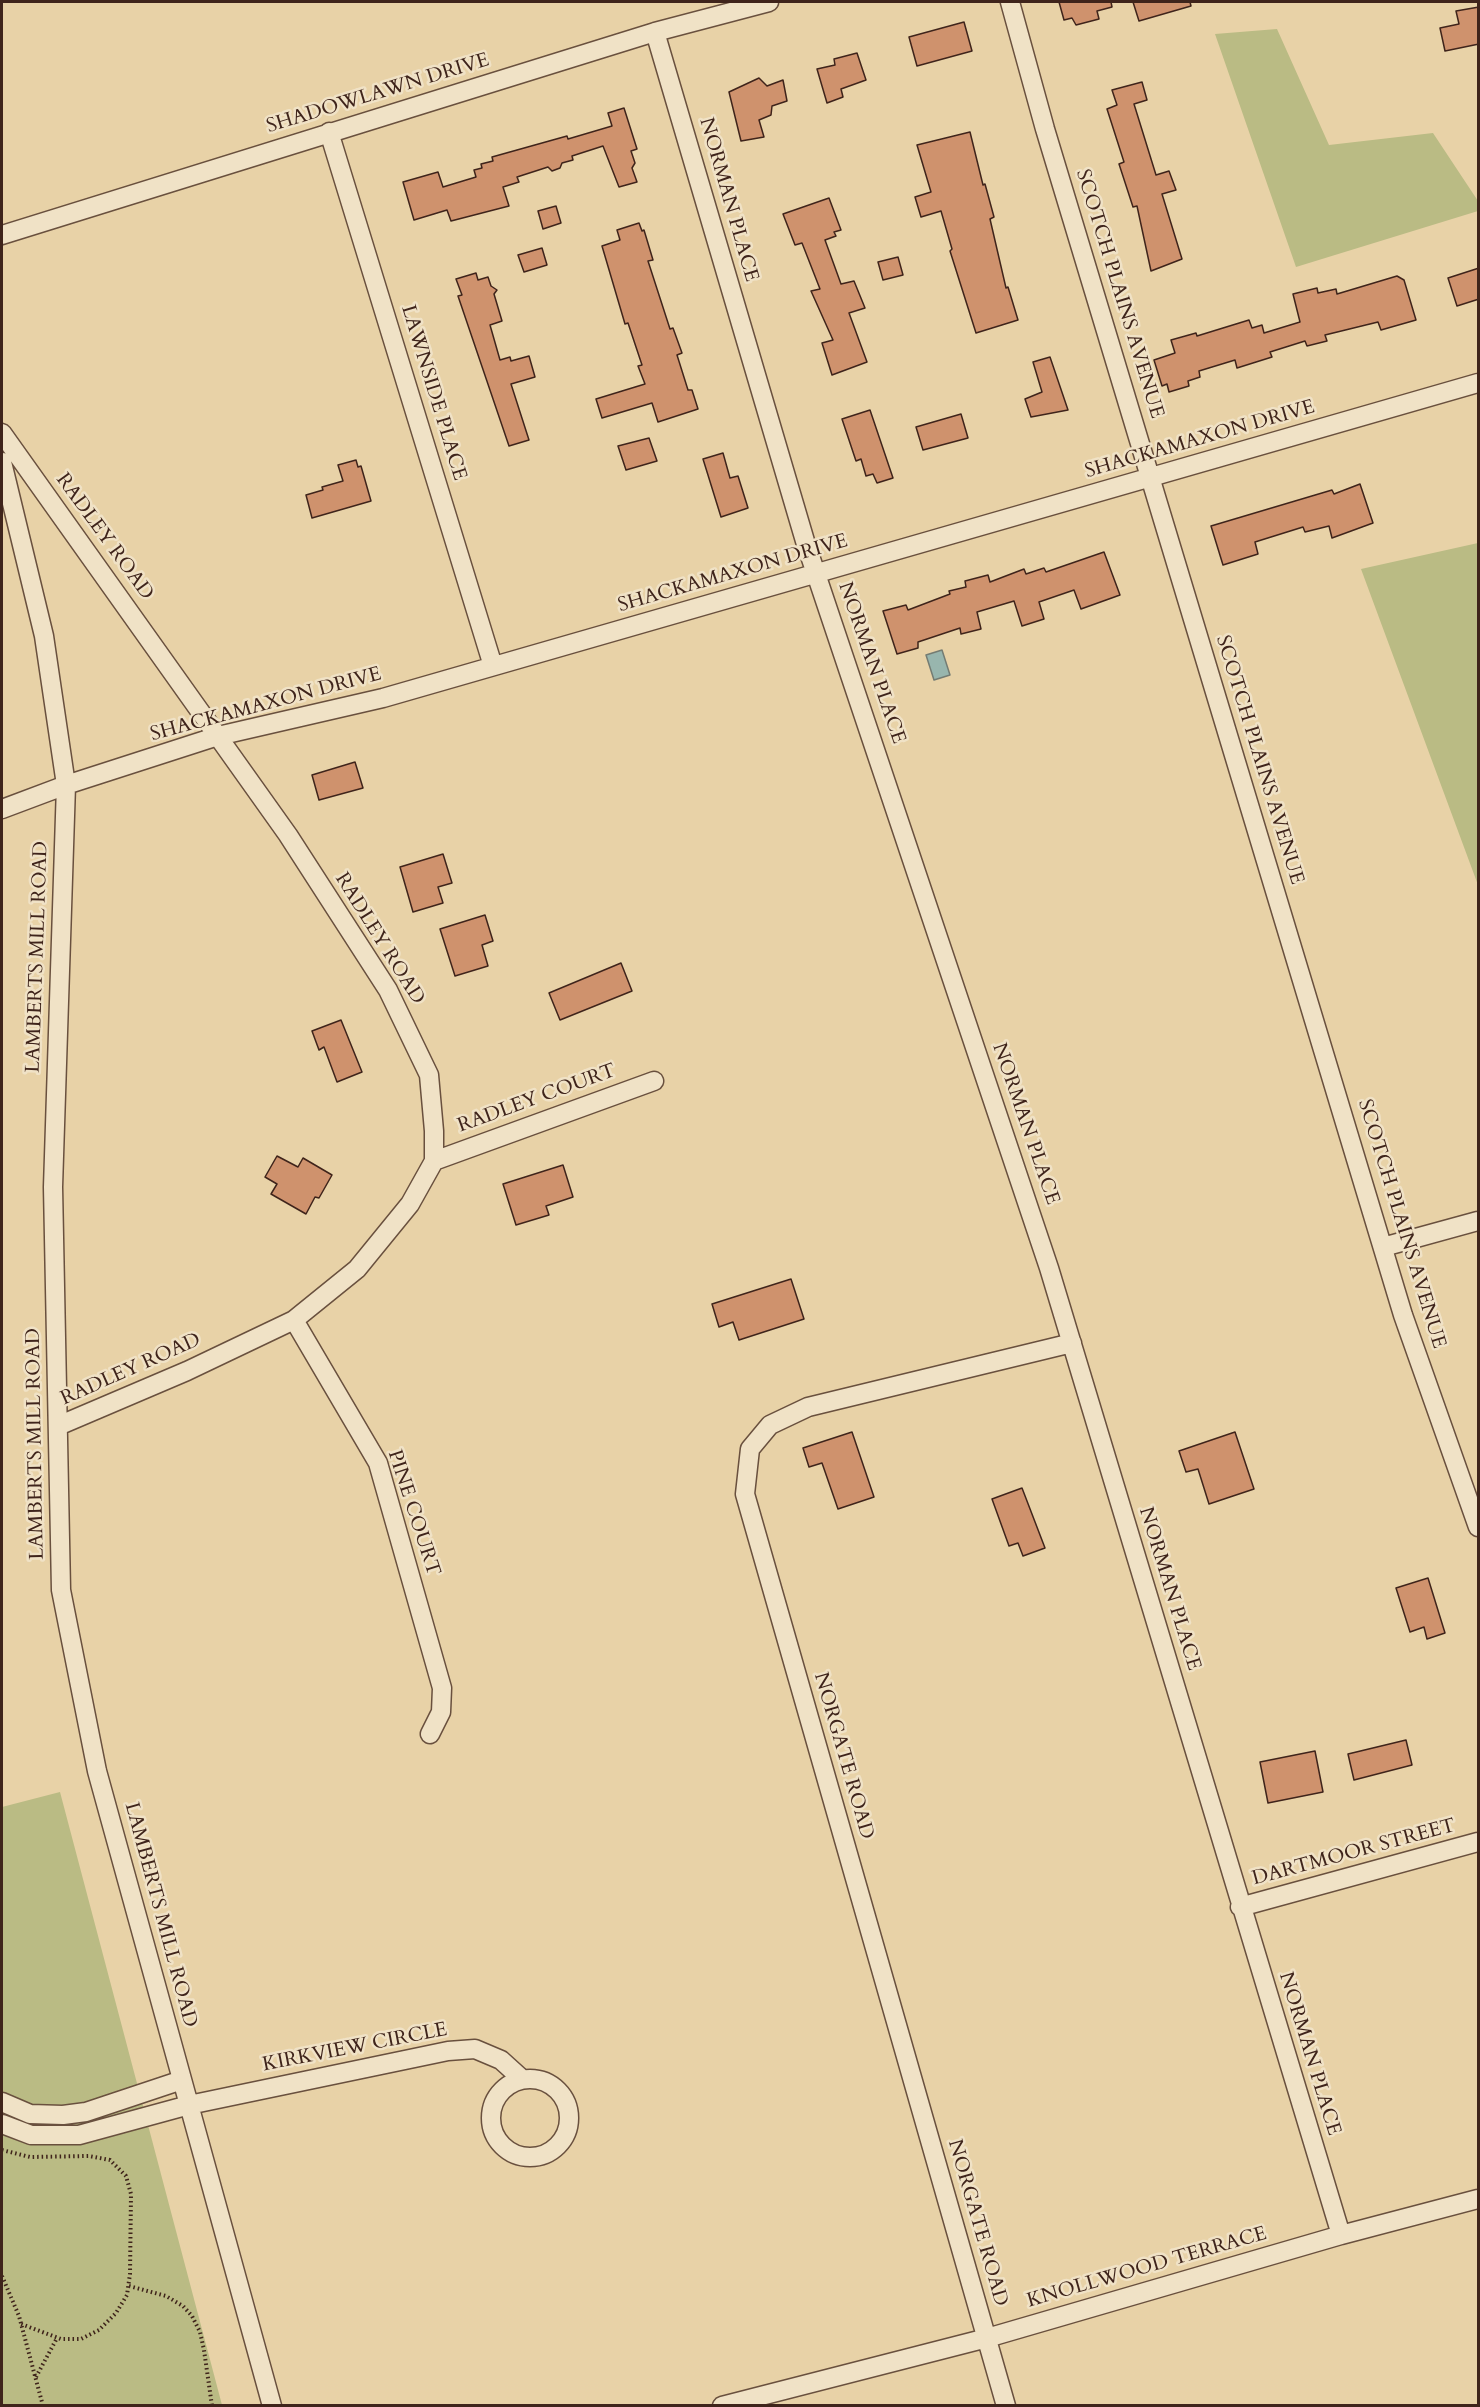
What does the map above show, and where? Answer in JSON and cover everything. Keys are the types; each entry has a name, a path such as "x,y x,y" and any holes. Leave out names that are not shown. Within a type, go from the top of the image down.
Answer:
{"street":[{"name":"SHADOWLAWN DRIVE","path":"2,235 655,32 769,2"},
{"name":"SCOTCH PLAINS AVENUE","path":"1010,2 1048,140 1403,1315 1479,1527"},
{"name":"NORMAN PLACE","path":"655,32 817,573 1049,1268 1240,1907 1341,2235"},
{"name":"LAWNSIDE PLACE","path":"329,132 493,666"},
{"name":"SHACKAMAXON DRIVE","path":"2,809 218,736 383,698 1479,384"},
{"name":"RADLEY ROAD","path":"2,433 288,836 388,990 429,1075 434,1131 434,1161 410,1204 357,1269 294,1320 187,1371 58,1426"},
{"name":"LAMBERTS MILL ROAD","path":"2,462 44,636 66,786 53,1187 61,1590 97,1771 272,2406"},
{"name":"RADLEY COURT","path":"434,1161 654,1081"},
{"path":"1383,1246 1479,1221"},
{"name":"PINE COURT","path":"294,1320 378,1463 442,1688 441,1712 430,1734"},
{"name":"NORGATE ROAD","path":"1006,2406 745,1494 750,1449 770,1425 808,1407 1072,1343"},
{"name":"DARTMOOR STREET","path":"1240,1907 1479,1842"},
{"name":"KIRKVIEW CIRCLE","path":"2,2124 31,2135 79,2135 189,2105 448,2051 475,2049 501,2060 522,2079 546,2082 556,2089 566,2102 569,2118 564,2135 559,2144 538,2156 514,2153 500,2144 491,2122 492,2105 498,2094 507,2086 522,2079"},
{"path":"2,2102 30,2114 63,2115 87,2112 182,2080"},
{"name":"KNOLLWOOD TERRACE","path":"722,2406 987,2338 1341,2235 1479,2199"}],"path":[{"path":"2,2150 30,2157 89,2156 110,2160 126,2176 131,2194 129,2286 127,2295 116,2313 99,2330 81,2339 57,2338 21,2324"},
{"path":"2,2276 21,2324 43,2406"},
{"path":"129,2286 166,2296 183,2306 192,2316 200,2332 212,2406"},
{"path":"36,2378 57,2338"}],"green space":[{"path":"1277,29 1329,145 1433,133 1478,201 1478,211 1296,267 1215,34"},
{"path":"1478,543 1478,885 1361,569"},
{"path":"60,1792 222,2405 2,2406 2,1807"}],"water":[{"path":"942,650 950,675 934,680 926,655"}],"building":[{"path":"1059,2 1111,2 1112,7 1097,11 1099,19 1076,25 1072,18 1064,20"},
{"path":"1133,2 1190,2 1191,6 1139,21"},
{"path":"1479,7 1479,44 1445,51 1440,28 1459,24 1456,11"},
{"path":"964,22 972,51 917,66 909,37"},
{"path":"857,53 866,80 841,89 843,97 827,103 817,69 835,65 834,59"},
{"path":"759,78 767,86 783,80 787,101 772,106 771,115 759,120 764,137 741,141 729,92"},
{"path":"1142,82 1147,100 1134,104 1156,175 1169,171 1176,190 1162,194 1182,259 1151,271 1137,206 1133,207 1119,164 1124,162 1107,109 1117,105 1112,90"},
{"path":"624,108 637,149 631,151 635,163 632,168 637,182 619,187 603,146 572,156 573,160 562,163 560,168 552,171 548,167 517,177 519,182 503,187 509,206 451,221 447,210 414,220 403,182 438,172 443,187 476,177 474,170 482,168 481,164 493,161 492,157 612,126 608,113"},
{"path":"970,132 983,185 985,184 994,217 990,219 1006,288 1008,287 1018,320 976,333 950,251 952,249 941,211 921,217 915,197 931,192 917,145"},
{"path":"829,198 841,230 834,232 836,236 825,240 841,284 854,281 865,308 849,313 867,362 832,375 822,343 833,340 811,291 820,289 802,243 795,245 783,214"},
{"path":"556,206 561,223 543,229 538,211"},
{"path":"639,223 642,231 644,230 653,260 648,261 670,329 673,328 682,353 677,355 688,390 692,390 698,409 658,422 652,403 602,418 596,399 645,384 638,366 642,365 628,323 625,324 602,246 620,240 617,230"},
{"path":"542,248 547,265 524,272 518,255"},
{"path":"898,257 903,275 883,280 878,262"},
{"path":"1479,268 1479,299 1457,306 1448,278"},
{"path":"476,273 478,280 488,277 491,286 497,290 494,294 502,321 490,325 500,360 510,357 511,361 529,356 535,377 511,384 529,440 509,446 458,296 462,295 456,279"},
{"path":"1397,276 1404,280 1416,320 1381,330 1378,322 1325,335 1327,341 1307,346 1305,341 1270,352 1272,357 1237,368 1235,360 1199,371 1200,377 1188,381 1189,386 1169,392 1167,384 1162,386 1154,360 1175,353 1171,340 1196,333 1197,336 1249,320 1252,328 1262,325 1264,333 1300,322 1293,294 1317,288 1318,293 1336,289 1337,294"},
{"path":"1050,357 1068,410 1031,417 1025,399 1042,392 1033,362"},
{"path":"870,410 893,478 877,483 873,474 866,476 861,459 856,461 842,419"},
{"path":"961,414 968,438 923,450 916,427"},
{"path":"649,438 657,461 626,470 618,446"},
{"path":"723,453 730,478 738,476 748,508 721,517 703,459"},
{"path":"356,460 358,467 361,466 371,501 312,518 306,495 323,490 322,487 343,481 338,465"},
{"path":"1360,484 1373,523 1332,538 1329,526 1305,532 1303,527 1255,542 1258,554 1223,565 1211,526 1332,490 1334,494"},
{"path":"1104,552 1120,595 1081,609 1074,590 1039,602 1044,619 1022,626 1014,601 977,612 981,629 961,634 960,628 918,642 918,648 897,654 883,611 906,605 908,610 950,594 949,591 966,587 965,581 988,575 990,582 1024,569 1026,574 1044,568 1046,572"},
{"path":"355,762 363,788 319,800 312,775"},
{"path":"443,854 452,883 438,887 443,903 413,912 400,867"},
{"path":"485,915 493,941 482,945 488,966 455,976 440,929"},
{"path":"621,963 632,991 560,1020 549,993"},
{"path":"341,1020 362,1072 337,1082 324,1047 319,1050 312,1031"},
{"path":"277,1156 298,1167 303,1158 332,1175 319,1198 315,1197 306,1214 271,1194 277,1184 265,1177"},
{"path":"563,1165 573,1197 546,1206 549,1215 516,1225 503,1184"},
{"path":"791,1279 804,1319 739,1340 733,1322 719,1327 712,1304"},
{"path":"852,1432 874,1497 838,1509 822,1463 809,1467 803,1448"},
{"path":"1235,1432 1254,1489 1209,1504 1198,1469 1186,1472 1179,1451"},
{"path":"1022,1488 1045,1548 1023,1556 1018,1543 1009,1546 992,1499"},
{"path":"1428,1578 1445,1633 1427,1639 1424,1627 1410,1632 1396,1588"},
{"path":"1406,1740 1412,1765 1354,1780 1348,1754"},
{"path":"1315,1751 1323,1792 1268,1803 1260,1762"}]}
